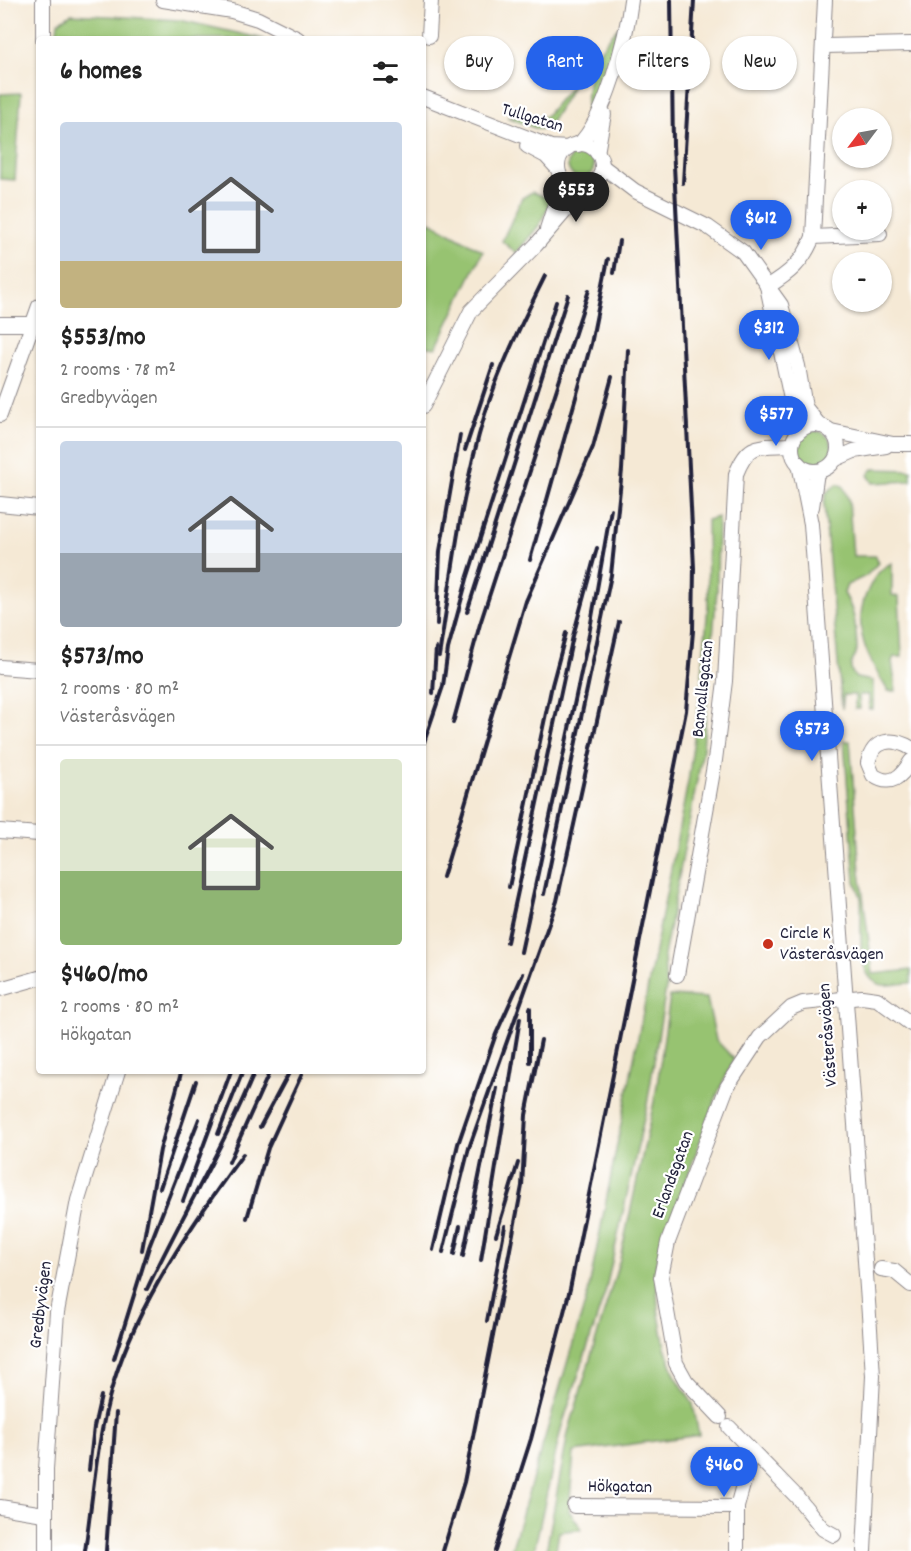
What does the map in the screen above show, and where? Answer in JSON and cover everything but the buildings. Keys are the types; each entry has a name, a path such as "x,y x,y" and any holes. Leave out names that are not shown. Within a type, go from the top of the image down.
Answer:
{"street":[{"path":"43,0 43,36"},
{"path":"163,0 232,5 292,36"},
{"path":"429,36 431,0"},
{"path":"544,236 560,175 559,158 590,132 609,86 629,16 631,0"},
{"path":"768,287 801,262 813,237 825,46 825,0"},
{"path":"825,46 911,44"},
{"path":"426,400 471,310 599,176 609,86"},
{"name":"Tullgatan","path":"426,98 551,147 573,146"},
{"name":"Tullgatan","path":"485,123 546,156 560,175"},
{"path":"573,146 588,146 599,160 635,191"},
{"path":"560,175 570,187 610,185 635,191 693,218 727,238 742,252 781,306 790,333 805,407 826,428 837,445 836,459"},
{"path":"813,237 832,236"},
{"path":"768,287 771,312 787,370 798,432 792,446 794,459 798,464 804,469 817,471 825,469 836,459 854,451 894,444 911,444"},
{"path":"0,415 36,317"},
{"path":"0,324 34,324"},
{"path":"798,432 810,426 894,444"},
{"name":"Banvallsgatan","path":"677,975 719,726 732,581 736,474 744,455 752,448 792,446"},
{"name":"Västeråsvägen","path":"798,464 811,524 873,1376 865,1549"},
{"name":"Västeråsvägen","path":"811,524 817,471"},
{"path":"0,504 36,508"},
{"path":"0,667 36,670"},
{"path":"911,748 892,741 881,742 875,746 868,763 873,776 886,781 895,780 903,774 911,761"},
{"path":"0,831 36,834"},
{"path":"0,989 36,979"},
{"name":"Erlandsgatan","path":"834,1535 823,1529 797,1497 686,1381 676,1363 661,1277 668,1242 727,1087 760,1037 791,1008 803,1003 845,999 877,999 911,1024"},
{"name":"Gredbyvägen","path":"46,1551 44,1514 58,1302 78,1200 117,1074"},
{"path":"881,1269 894,1271 911,1285"},
{"path":"737,1551 737,1508 752,1451"},
{"name":"Hökgatan","path":"574,1506 737,1508"},
{"path":"0,1507 44,1514"}],"green space":[{"path":"71,14 180,20 251,36 56,36 58,22"},
{"path":"618,28 604,72 604,45"},
{"path":"567,90 571,90 547,129 537,129 507,117 545,117"},
{"path":"587,90 598,90 587,121 586,107"},
{"path":"21,93 15,180 0,179 0,94"},
{"path":"581,152 590,156 594,165 590,174 581,178 572,174 568,165 572,156"},
{"path":"532,192 552,200 538,227 516,253 502,241 522,198"},
{"path":"426,220 483,251 436,348 426,346"},
{"path":"815,431 827,436 832,448 827,460 815,465 803,460 798,448 803,436"},
{"path":"873,469 911,470 911,481 873,483 868,475"},
{"path":"837,484 843,486 849,501 853,556 876,556 878,563 866,576 847,585 844,593 853,613 856,632 857,648 851,669 856,678 873,681 873,709 869,709 869,695 859,695 860,709 855,709 855,695 844,695 842,709 824,504 826,493"},
{"path":"718,517 717,590 703,749 664,956 666,988 647,1105 605,1293 561,1429 534,1551 511,1551 588,1293 688,782 701,688 708,605 707,520"},
{"path":"892,563 892,595 899,597 902,657 894,657 892,661 896,691 888,691 868,655 861,630 861,617 863,604 872,581 880,571"},
{"path":"844,741 850,741 860,872 873,974 911,970 911,983 883,985 873,981 863,961 861,899 855,881"},
{"path":"670,996 707,998 716,1040 734,1059 717,1095 656,1263 658,1309 665,1347 675,1375 693,1404 699,1435 574,1452 569,1511 582,1529 559,1532 556,1551 546,1551 568,1433 620,1259 656,1092"}],"railway":[{"path":"495,1551 531,1439 570,1289 686,711 693,631 694,568 673,145 671,0"},
{"path":"683,183 694,0"},
{"path":"614,273 619,241"},
{"path":"530,560 591,344 608,259"},
{"path":"439,656 458,534 485,414 512,344 545,276"},
{"path":"453,723 480,624 589,290"},
{"path":"467,612 568,295"},
{"path":"426,736 443,686 448,649 467,579 556,302"},
{"path":"544,894 611,575 622,470 628,350"},
{"path":"465,450 493,365"},
{"path":"443,877 526,601 593,447 612,377"},
{"path":"437,624 440,551 460,435"},
{"path":"521,952 588,640 611,509"},
{"path":"507,942 573,636 597,548"},
{"path":"443,1252 469,1148 557,901 619,622"},
{"path":"509,887 552,685 566,633"},
{"path":"433,693 436,648"},
{"path":"433,1250 458,1144 496,1034 523,974"},
{"path":"530,1008 530,1062"},
{"path":"481,1260 520,1018"},
{"path":"443,1551 464,1482 507,1265 522,1186 526,1115 541,1040"},
{"path":"142,1250 160,1150 181,1074"},
{"path":"183,1201 230,1074"},
{"path":"218,1134 242,1074"},
{"path":"147,1289 230,1126 254,1074"},
{"path":"229,1162 269,1074"},
{"path":"260,1127 288,1074"},
{"path":"247,1218 268,1148 302,1074"},
{"path":"160,1188 196,1081"},
{"path":"463,1256 497,1088"},
{"path":"114,1359 149,1247 199,1119"},
{"path":"85,1551 103,1425 123,1354 169,1264 205,1207 243,1154"},
{"path":"496,1235 518,1163"},
{"path":"454,1254 460,1226"},
{"path":"487,1321 505,1226"},
{"path":"89,1470 94,1427 101,1396"},
{"path":"106,1551 116,1413"}],"place":[{"name":"Circle K Västeråsvägen","path":"768,944"}]}
